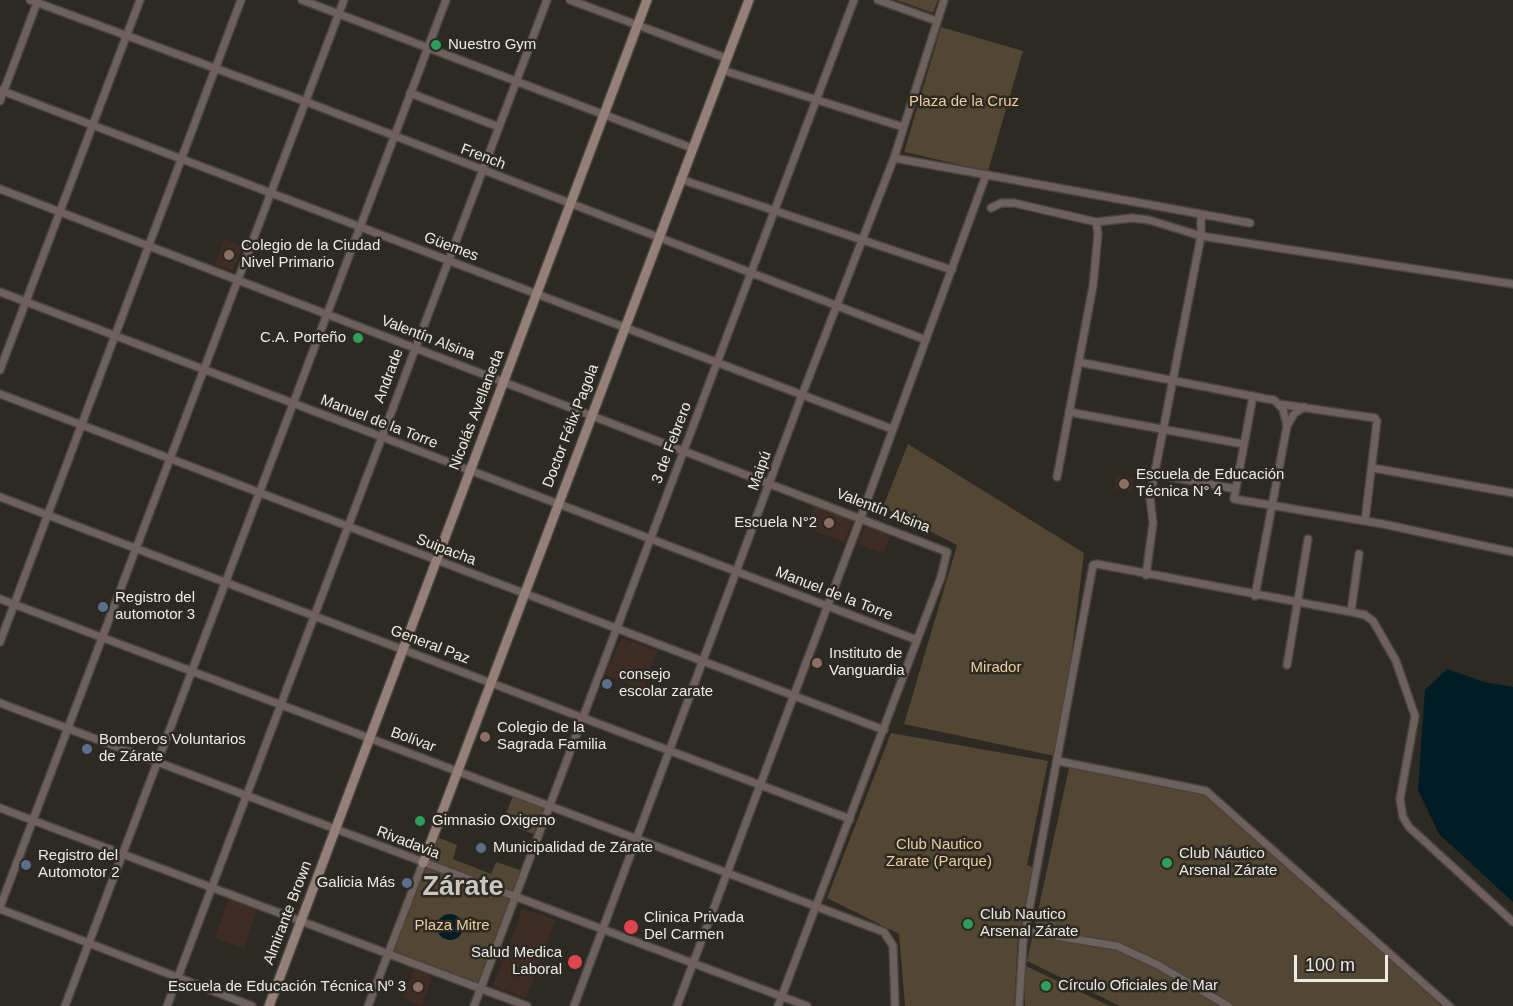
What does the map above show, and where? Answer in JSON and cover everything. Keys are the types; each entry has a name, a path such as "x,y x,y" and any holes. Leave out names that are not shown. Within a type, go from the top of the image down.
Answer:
{"street":[{"path":"0,370 140,0"},
{"path":"0,642 242,0"},
{"path":"302,0 692,148"},
{"path":"252,1006 0,908 202,369 344,0"},
{"path":"65,1006 295,404 446,0"},
{"name":"Andrade","path":"167,1006 447,260 548,0"},
{"path":"570,0 726,58"},
{"name":"Nicolás Avellaneda","path":"336,830 647,0"},
{"name":"Doctor Félix Pagola","path":"423,863 749,0"},
{"name":"3 de Febrero","path":"474,1006 854,0"},
{"path":"878,0 937,21"},
{"name":"Maipú","path":"574,1006 802,395 894,158 944,0"},
{"path":"0,101 35,1"},
{"name":"French","path":"35,1 926,340"},
{"path":"722,70 903,128"},
{"name":"Güemes","path":"2,91 892,429"},
{"path":"410,93 499,127"},
{"path":"894,158 1250,223"},
{"path":"677,1006 725,873 861,517 986,175"},
{"path":"680,179 952,270"},
{"name":"Valentín Alsina","path":"0,189 147,247 770,482 947,552 941,577 917,640"},
{"path":"991,208 1001,203 1014,203 1096,222 1132,218 1149,220 1201,236 1513,284"},
{"path":"1146,575 1153,523 1150,497 1201,236 1201,215"},
{"path":"1057,477 1096,257 1096,222"},
{"name":"Manuel de la Torre","path":"0,292 917,640"},
{"path":"1079,362 1274,400 1279,404 1287,426"},
{"name":"Suipacha","path":"0,394 884,730"},
{"path":"1252,396 1234,499 1365,521 1513,552"},
{"path":"1279,404 1375,418 1377,424 1373,468 1365,521"},
{"path":"1255,596 1287,426 1294,414 1304,407"},
{"path":"1069,412 1162,431 1243,444"},
{"path":"1373,468 1513,493"},
{"path":"1154,474 1236,489"},
{"name":"General Paz","path":"0,497 850,819"},
{"path":"1287,665 1308,539"},
{"path":"1351,612 1359,554"},
{"path":"1019,1006 1025,931 1093,565 1097,564 1255,596 1365,615 1384,636 1413,707 1415,723 1400,799 1403,817 1409,827 1513,922"},
{"name":"Bolívar","path":"0,599 874,928 889,938 893,946 895,1006"},
{"path":"778,1006 917,640"},
{"name":"Rivadavia","path":"0,703 807,1006"},
{"path":"1058,761 1206,791 1449,1006"},
{"path":"0,808 527,1006"},
{"name":"Almirante Brown","path":"269,1006 336,830"},
{"path":"368,1006 423,863"},
{"path":"1025,931 1117,946 1158,965 1228,1006"}],"shaded area":[{"name":"Colegio de la Ciudad Nivel Primario","path":"224,239 243,246 233,271 215,264"},
{"name":"Escuela de Educación Técnica N° 4","path":"1117,475 1134,478 1132,492 1114,489"},
{"name":"Escuela N°2","path":"815,504 853,519 844,542 806,528"},
{"path":"866,524 891,534 883,553 858,544"},
{"path":"622,638 657,651 643,689 605,675"},
{"path":"229,899 257,910 244,949 214,938"},
{"path":"523,908 556,920 526,998 493,986"},
{"name":"Escuela de Educación Técnica Nº 3","path":"414,969 432,977 422,1006 403,998"}],"green space":[{"path":"896,0 938,0 933,13"},
{"name":"Plaza de la Cruz","path":"941,27 1023,51 988,171 904,152"},
{"name":"Mirador","path":"908,444 1084,553 1059,757 904,724 957,545 883,507"},
{"name":"Club Nautico Zarate (Parque)","path":"891,733 1048,761 1027,865 1035,868 1018,936 1014,1006 905,1006 899,934 827,898"},
{"name":"Club Náutico Arsenal Zárate","path":"1069,768 1203,793 1456,1006 1120,1006 1027,961"},
{"path":"514,794 547,808 536,835 502,822"},
{"path":"437,837 457,845 453,859 491,874 496,862 520,870 514,894 427,862"},
{"name":"Plaza Mitre","path":"425,867 510,899 479,984 393,952"},
{"name":"Círculo Oficiales de Mar","path":"1024,965 1110,1006 1025,1006"}],"water":[{"path":"1447,669 1484,682 1513,687 1513,902 1439,834 1418,790 1425,690"},
{"path":"450,914 459,918 463,927 459,936 450,940 441,936 437,927 441,918"}],"place":[{"name":"Nuestro Gym","path":"436,45"},
{"name":"Colegio de la Ciudad Nivel Primario","path":"229,255"},
{"name":"C.A. Porteño","path":"358,338"},
{"name":"Escuela de Educación Técnica N° 4","path":"1124,484"},
{"name":"Escuela N°2","path":"829,523"},
{"name":"Registro del automotor 3","path":"103,607"},
{"name":"Instituto de Vanguardia","path":"817,663"},
{"name":"consejo escolar zarate","path":"607,684"},
{"name":"Colegio de la Sagrada Familia","path":"485,737"},
{"name":"Bomberos Voluntarios de Zárate","path":"87,749"},
{"name":"Gimnasio Oxigeno","path":"420,821"},
{"name":"Municipalidad de Zárate","path":"481,848"},
{"name":"Club Náutico Arsenal Zárate","path":"1167,863"},
{"name":"Registro del Automotor 2","path":"26,865"},
{"name":"Galicia Más","path":"407,883"},
{"name":"Club Nautico Arsenal Zárate","path":"968,924"},
{"name":"Clinica Privada Del Carmen","path":"631,927"},
{"name":"Salud Medica Laboral","path":"575,962"},
{"name":"Círculo Oficiales de Mar","path":"1046,986"},
{"name":"Escuela de Educación Técnica Nº 3","path":"418,987"}],"district":[{"name":"Zárate","path":"463,888"}]}
